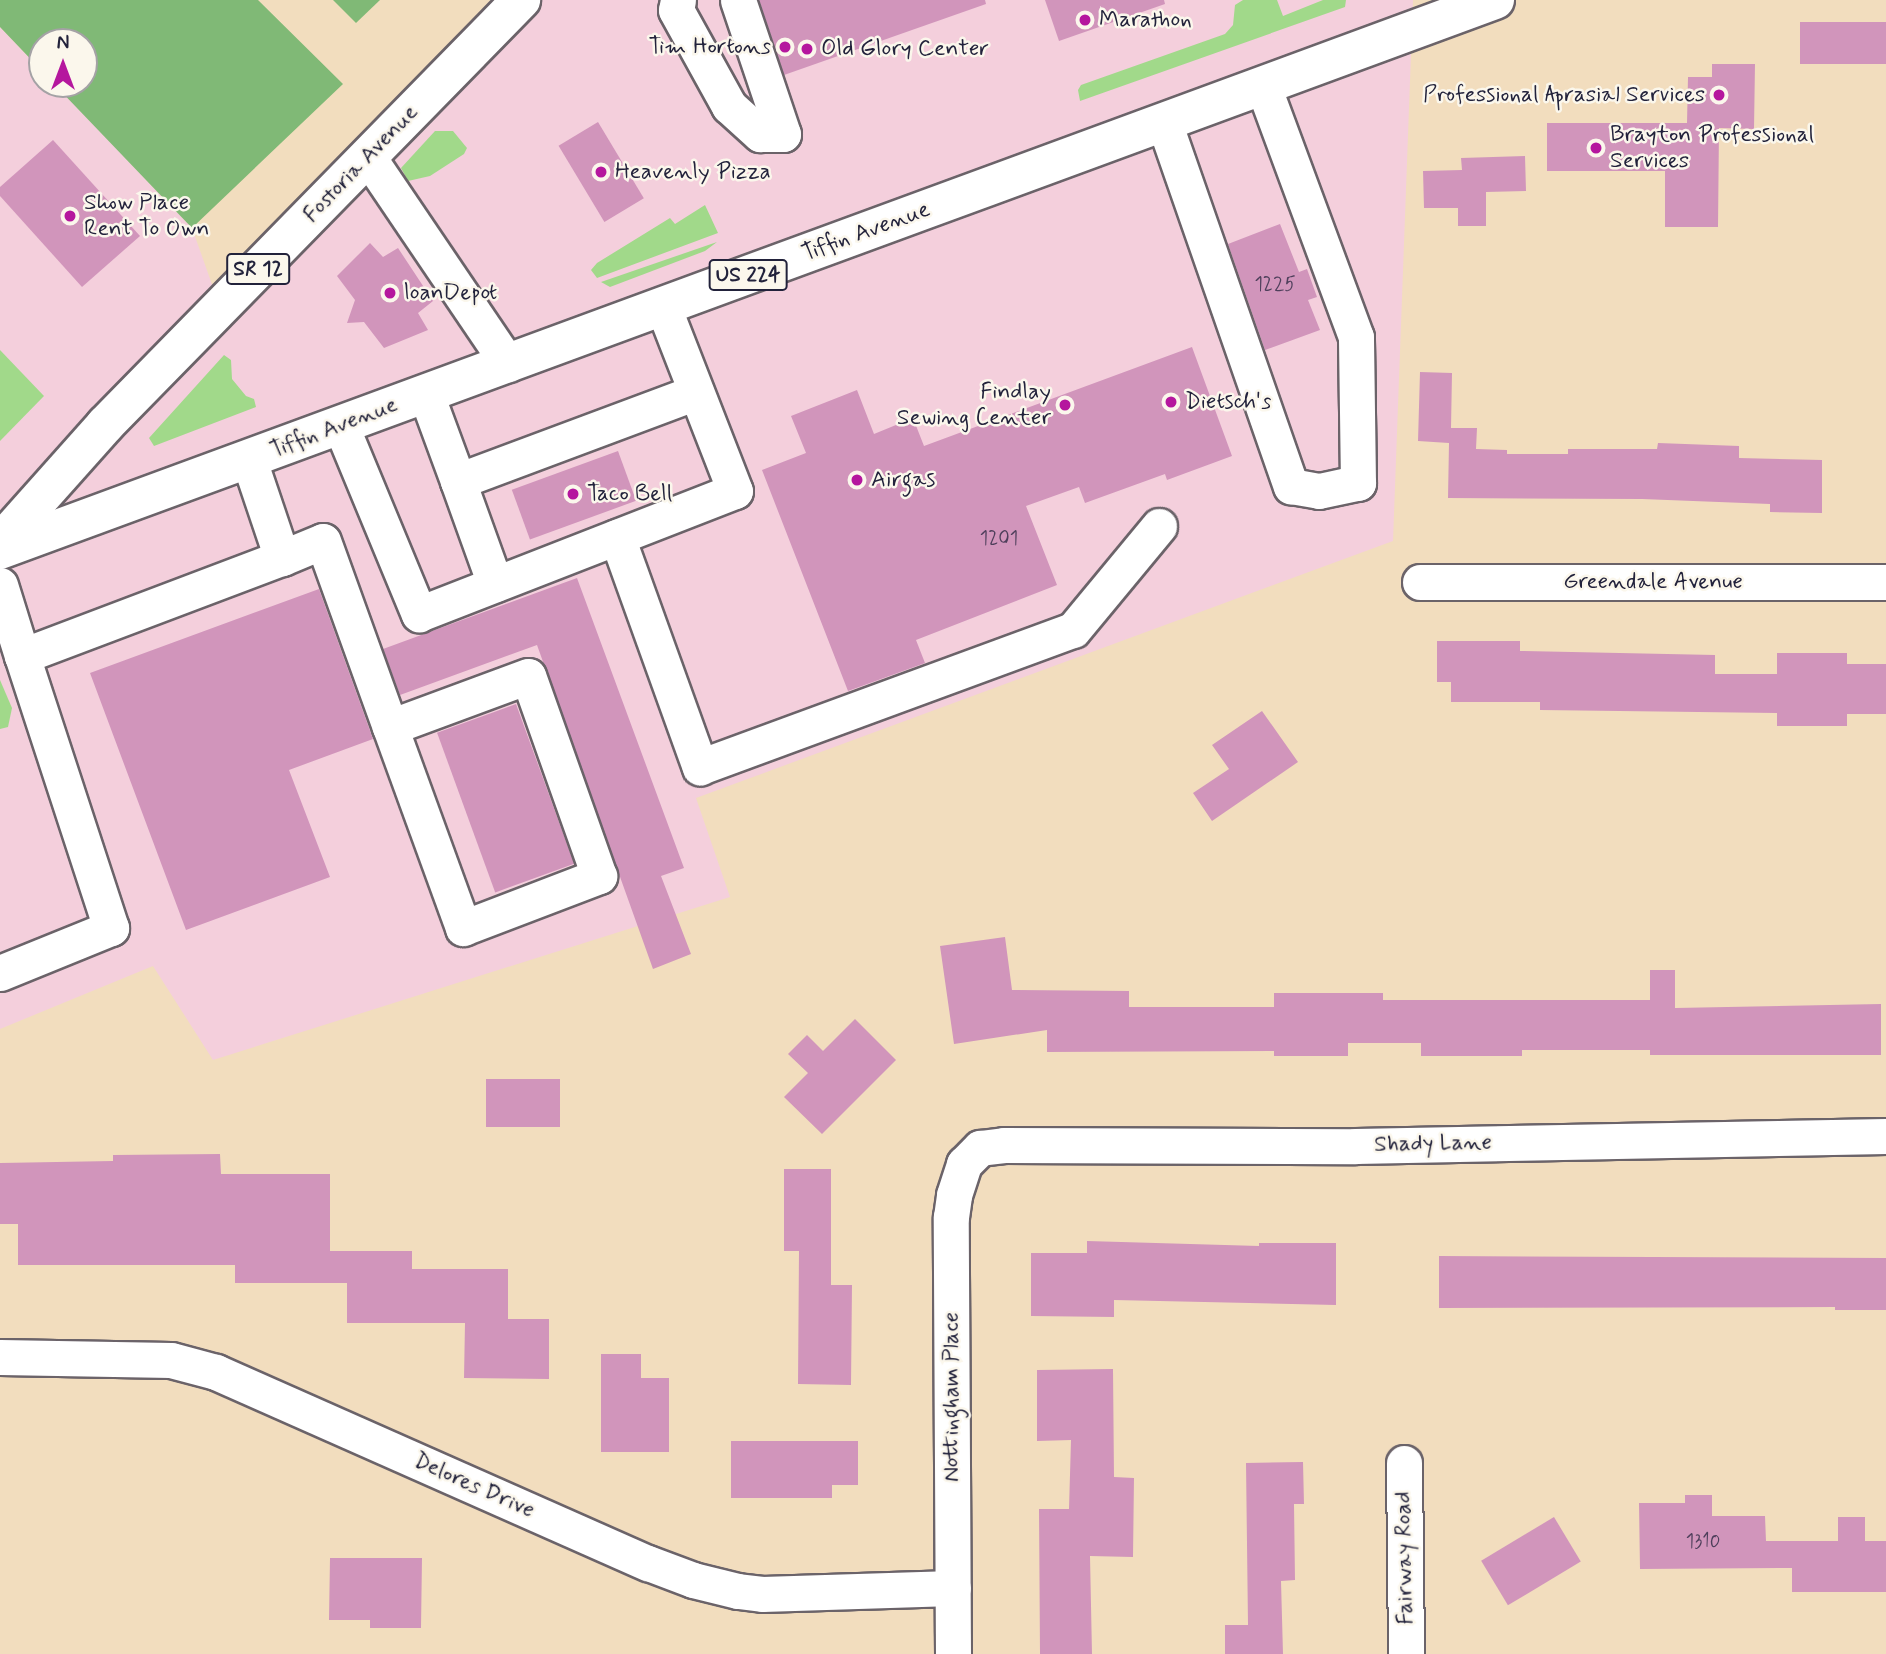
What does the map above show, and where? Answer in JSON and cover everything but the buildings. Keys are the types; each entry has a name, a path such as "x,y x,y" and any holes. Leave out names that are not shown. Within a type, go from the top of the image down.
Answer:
{"main road":[{"name":"Fostoria Avenue","path":"0,542 105,425 521,0"},
{"name":"Tiffin Avenue","path":"0,550 1495,0"}],"street":[{"path":"678,0 677,10 729,106 760,134 783,134 738,0"},
{"path":"1164,122 1291,486 1319,491 1358,483 1356,337 1263,85"},
{"path":"368,157 508,364"},
{"path":"341,426 418,614 735,491 663,306"},
{"path":"458,481 696,392"},
{"path":"426,394 495,584"},
{"path":"249,460 282,558"},
{"path":"617,537 700,767 1073,630 1159,526"},
{"path":"22,656 323,541 390,727 463,928 599,876 528,676 390,727"},
{"name":"Greendale Avenue","path":"1420,582 1886,582"},
{"path":"0,585 111,928 0,972"},
{"name":"Shady Lane","path":"980,1148 1004,1145 1355,1146 1886,1136"},
{"name":"Nottingham Place","path":"953,1654 951,1217 954,1195 964,1164 980,1148"},
{"name":"Delores Drive","path":"0,1357 171,1360 216,1372 692,1580 762,1594 953,1588"},
{"name":"Fairway Road","path":"1404,1463 1406,1654"}],"shaded area":[{"path":"522,0 1413,0 1393,541 696,798 730,897 213,1060 153,966 0,1029 0,27 28,56 28,98 68,98 192,228 220,307"}],"green space":[{"path":"0,0 258,0 343,84 192,228 67,98 98,98 98,28 28,28 28,56 0,27"},
{"path":"333,0 380,0 356,23"},
{"path":"1243,0 1277,0 1283,16 1323,0 1346,0 1345,7 1080,101 1078,90 1081,85 1225,34 1233,25 1235,5"},
{"path":"435,131 453,131 467,148 464,154 430,176 408,181 401,168"},
{"path":"705,205 718,233 597,278 591,270 597,263 670,218 675,224"},
{"path":"717,242 705,251 610,287 601,282"},
{"path":"0,350 44,396 0,441"},
{"path":"224,355 231,360 232,379 246,396 254,399 256,407 154,446 149,438"},
{"path":"0,680 12,708 8,727 0,729"}],"place":[{"name":"Marathon","path":"1085,20"},
{"name":"Tim Hortons","path":"785,47"},
{"name":"Old Glory Center","path":"807,49"},
{"name":"Professional Aprasial Services","path":"1719,95"},
{"name":"Brayton Professional Services","path":"1596,148"},
{"name":"Heavenly Pizza","path":"601,172"},
{"name":"Show Place Rent To Own","path":"70,216"},
{"name":"loanDepot","path":"390,293"},
{"name":"Dietsch's","path":"1171,402"},
{"name":"Findlay Sewing Center","path":"1065,405"},
{"name":"Airgas","path":"857,480"},
{"name":"Taco Bell","path":"573,494"}]}
